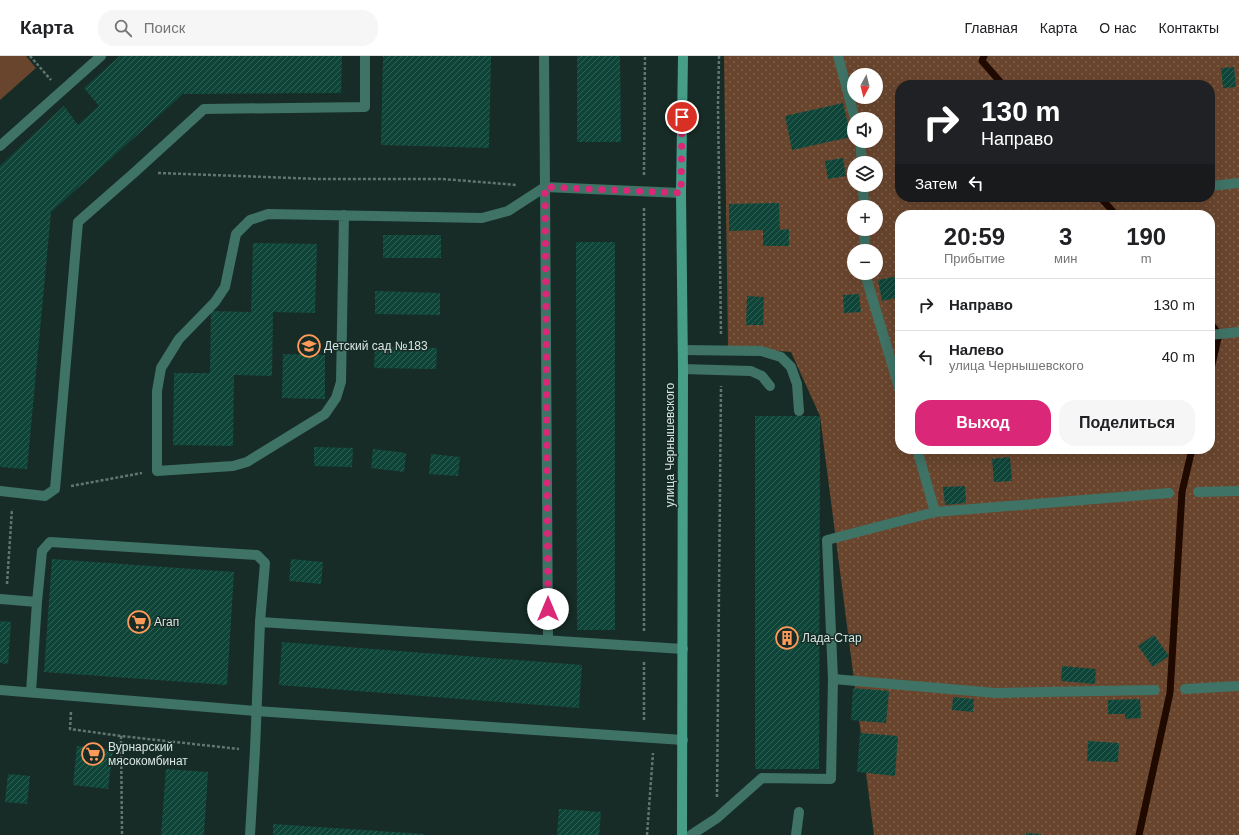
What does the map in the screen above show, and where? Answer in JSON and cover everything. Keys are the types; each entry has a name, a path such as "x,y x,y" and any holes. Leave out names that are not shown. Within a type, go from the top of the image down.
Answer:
{"street":[{"name":"улица Чернышевского","path":"682,835 684,369 681,193 683,56"}],"lane":[{"path":"0,146 101,56"},
{"path":"0,491 45,496 55,489 78,222 204,109 365,107 365,56"},
{"path":"544,56 548,640"},
{"path":"838,56 853,112"},
{"path":"1215,185 1239,183"},
{"path":"344,215 341,382 336,398 329,409 325,414 247,462 233,466 157,471 157,391 161,368 178,339 215,302 225,288 236,234 250,220 268,214 344,215 482,218 508,211 545,187 681,193"},
{"path":"868,280 895,358"},
{"path":"1215,334 1239,332"},
{"path":"683,350 761,351 781,357 791,367 797,384 799,411"},
{"path":"684,369 751,371 762,376 770,386"},
{"path":"918,454 935,512"},
{"path":"1198,492 1239,491"},
{"path":"692,835 717,818 762,778 831,779 833,679 827,540 935,512 1169,493"},
{"path":"31,692 42,551 50,542 257,555 265,563 260,622 250,835"},
{"path":"3,599 37,602"},
{"path":"260,622 683,649"},
{"path":"833,679 996,693 1155,690"},
{"path":"1185,689 1239,686"},
{"path":"0,690 256,711 683,740"},
{"path":"796,835 799,812"}],"path":[{"path":"30,56 61,91"},
{"path":"645,56 643,718 653,755 647,835"},
{"path":"719,56 718,105 721,350"},
{"path":"135,172 318,179 443,179 545,187"},
{"path":"717,818 722,370"},
{"path":"55,489 157,471"},
{"path":"3,599 14,492"},
{"path":"71,695 70,729 121,736 255,750"},
{"path":"121,736 122,835"}],"shaded area":[{"path":"0,56 26,56 36,68 0,100"},
{"path":"724,56 1239,56 1239,835 874,835 820,416 791,352 728,347"}],"building":[{"path":"120,56 342,56 341,93 183,94 51,212 27,469 0,467 0,166 64,106 78,125 99,106 84,88"},
{"path":"383,56 491,56 489,148 381,145"},
{"path":"577,56 620,56 621,142 577,142"},
{"path":"1234,67 1236,87 1223,88 1221,68"},
{"path":"843,103 847,120 847,138 792,150 785,116"},
{"path":"843,158 846,176 828,179 825,161"},
{"path":"779,203 780,230 789,229 789,246 763,246 763,230 729,231 729,204"},
{"path":"383,235 441,235 441,258 383,258"},
{"path":"576,242 615,242 615,630 577,630"},
{"path":"253,243 317,244 315,313 273,312 272,376 234,375 233,446 173,445 174,373 210,373 211,311 251,312"},
{"path":"895,277 895,298 882,301 878,280"},
{"path":"375,291 440,293 440,315 375,314"},
{"path":"859,294 861,312 844,313 843,295"},
{"path":"747,296 764,297 763,325 746,325"},
{"path":"375,347 437,348 436,369 374,368"},
{"path":"283,354 325,355 325,399 282,398"},
{"name":"Лада-Стар","path":"755,416 820,416 819,769 755,769"},
{"path":"314,447 353,448 352,467 314,466"},
{"path":"373,449 406,453 404,472 371,468"},
{"path":"431,454 460,457 458,476 429,474"},
{"path":"1010,457 1012,481 994,482 992,459"},
{"path":"965,486 966,503 945,505 943,487"},
{"name":"Агап","path":"52,559 234,572 227,685 44,672"},
{"path":"291,559 323,562 321,584 289,581"},
{"path":"0,621 11,622 8,664 0,663"},
{"path":"1154,635 1169,656 1153,667 1138,646"},
{"path":"282,642 582,665 579,708 279,685"},
{"path":"1062,666 1096,669 1095,684 1061,681"},
{"path":"853,688 889,691 886,723 851,720"},
{"path":"953,697 974,699 973,712 952,710"},
{"path":"1140,699 1141,718 1125,719 1125,714 1108,714 1108,700"},
{"path":"860,733 898,736 895,776 857,772"},
{"path":"1088,741 1119,743 1118,762 1087,761"},
{"path":"77,746 113,750 108,789 73,785"},
{"path":"166,769 208,772 204,835 161,835"},
{"path":"8,774 30,776 27,804 5,802"},
{"path":"559,809 601,812 599,835 557,835"},
{"path":"273,824 424,834 424,835 273,835"},
{"path":"1026,833 1041,834 1041,835 1026,835"}],"waterway":[{"path":"984,56 982,61 999,80"},
{"path":"1104,202 1112,210"},
{"path":"1215,329 1219,334 1215,351"},
{"path":"1139,835 1170,693 1182,492 1191,454"}],"place":[{"name":"Детский сад №183","path":"309,346"},
{"name":"Агап","path":"139,622"},
{"name":"Лада-Стар","path":"787,638"},
{"name":"Вурнарский мясокомбинат","path":"93,754"}],"route":[{"path":"548,609 545,187 681,193 682,117"}]}
